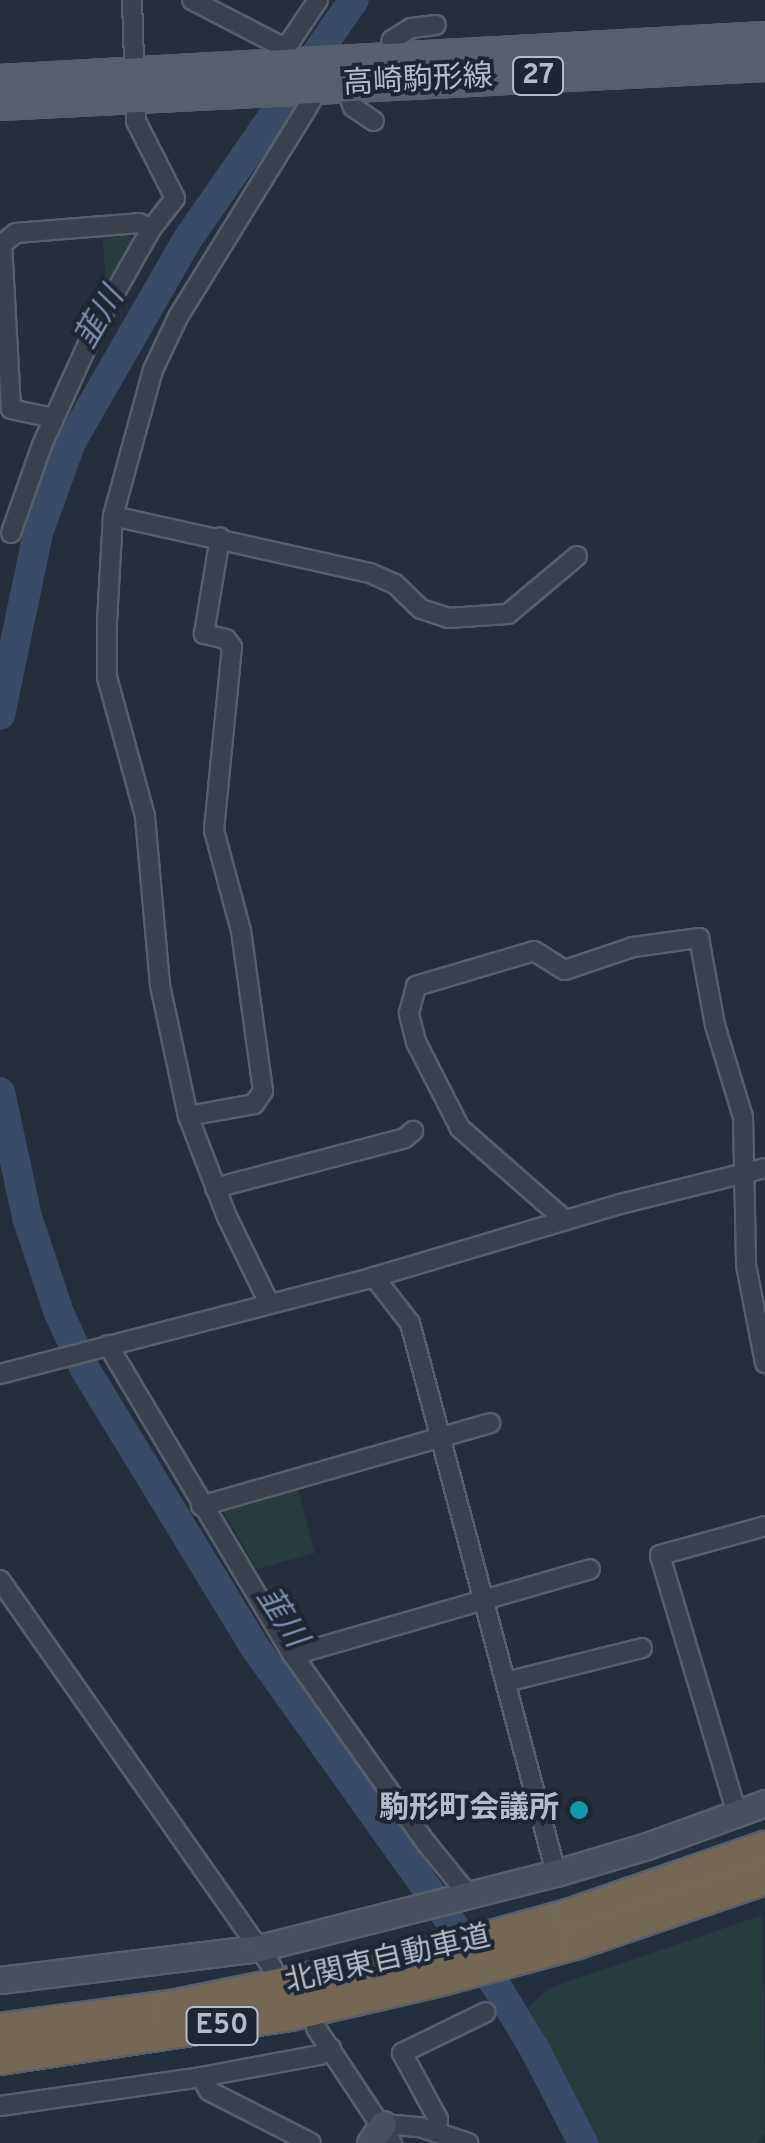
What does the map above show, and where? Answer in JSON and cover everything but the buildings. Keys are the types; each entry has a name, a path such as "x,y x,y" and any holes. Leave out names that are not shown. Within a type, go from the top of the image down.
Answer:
{"highway":[{"name":"北関東自動車道","path":"0,2058 272,2017 431,1968 765,1848"},
{"name":"北関東自動車道","path":"0,2030 431,1968 578,1942 765,1878"}],"main road":[{"name":"高崎駒形線","path":"302,72 389,58 765,38"},
{"name":"高崎駒形線","path":"0,104 135,85 302,72 765,65"},
{"name":"高崎駒形線","path":"0,81 135,85"}],"street":[{"path":"11,534 53,418 96,326 152,229 175,198 139,132 132,0"},
{"path":"192,0 374,121"},
{"path":"268,1301 215,1188 188,1116 160,985 146,816 108,677 114,516 142,398 164,343 304,113 302,72 318,0"},
{"path":"389,58 392,40 411,28 436,26"},
{"path":"53,418 11,409 2,244 16,233 139,223 152,229"},
{"path":"114,516 370,573 395,584 421,609 448,618 508,614 577,556"},
{"path":"188,1116 254,1104 263,1090 242,931 214,830 232,647 226,639 204,634 220,538"},
{"path":"565,1220 460,1128 412,1026 410,998 423,980 534,951 564,970 633,947 699,938 720,1048 743,1117 748,1279 765,1363"},
{"path":"215,1188 404,1138 412,1131"},
{"path":"0,1374 268,1301 374,1277 565,1220 765,1168"},
{"path":"374,1277 410,1323 556,1873"},
{"path":"105,1346 293,1655 467,1898"},
{"path":"202,1506 490,1423"},
{"path":"737,1814 660,1555 765,1526"},
{"path":"293,1655 590,1569"},
{"path":"0,1580 266,1958"},
{"path":"506,1682 642,1648"},
{"path":"0,1980 266,1958 421,1909 556,1873 765,1803"},
{"path":"436,2132 438,2119 402,2054 486,2012"},
{"path":"316,2028 382,2136 436,2132 468,2143"},
{"path":"0,2106 200,2077 320,2055 331,2048"},
{"path":"200,2077 208,2091 311,2143"}],"green space":[{"path":"128,231 135,242 107,291 102,233"},
{"path":"296,1482 315,1553 257,1569 219,1505"},
{"path":"763,1915 765,2134 758,2143 596,2143 528,2008 549,1988"}],"waterway":[{"name":"韮川","path":"0,715 38,533 71,442 187,240 354,0"},
{"name":"韮川","path":"0,1092 27,1217 59,1313 85,1369 254,1646 494,1982 534,2048 583,2143"}],"place":[{"name":"駒形町会議所","path":"579,1810"}]}
